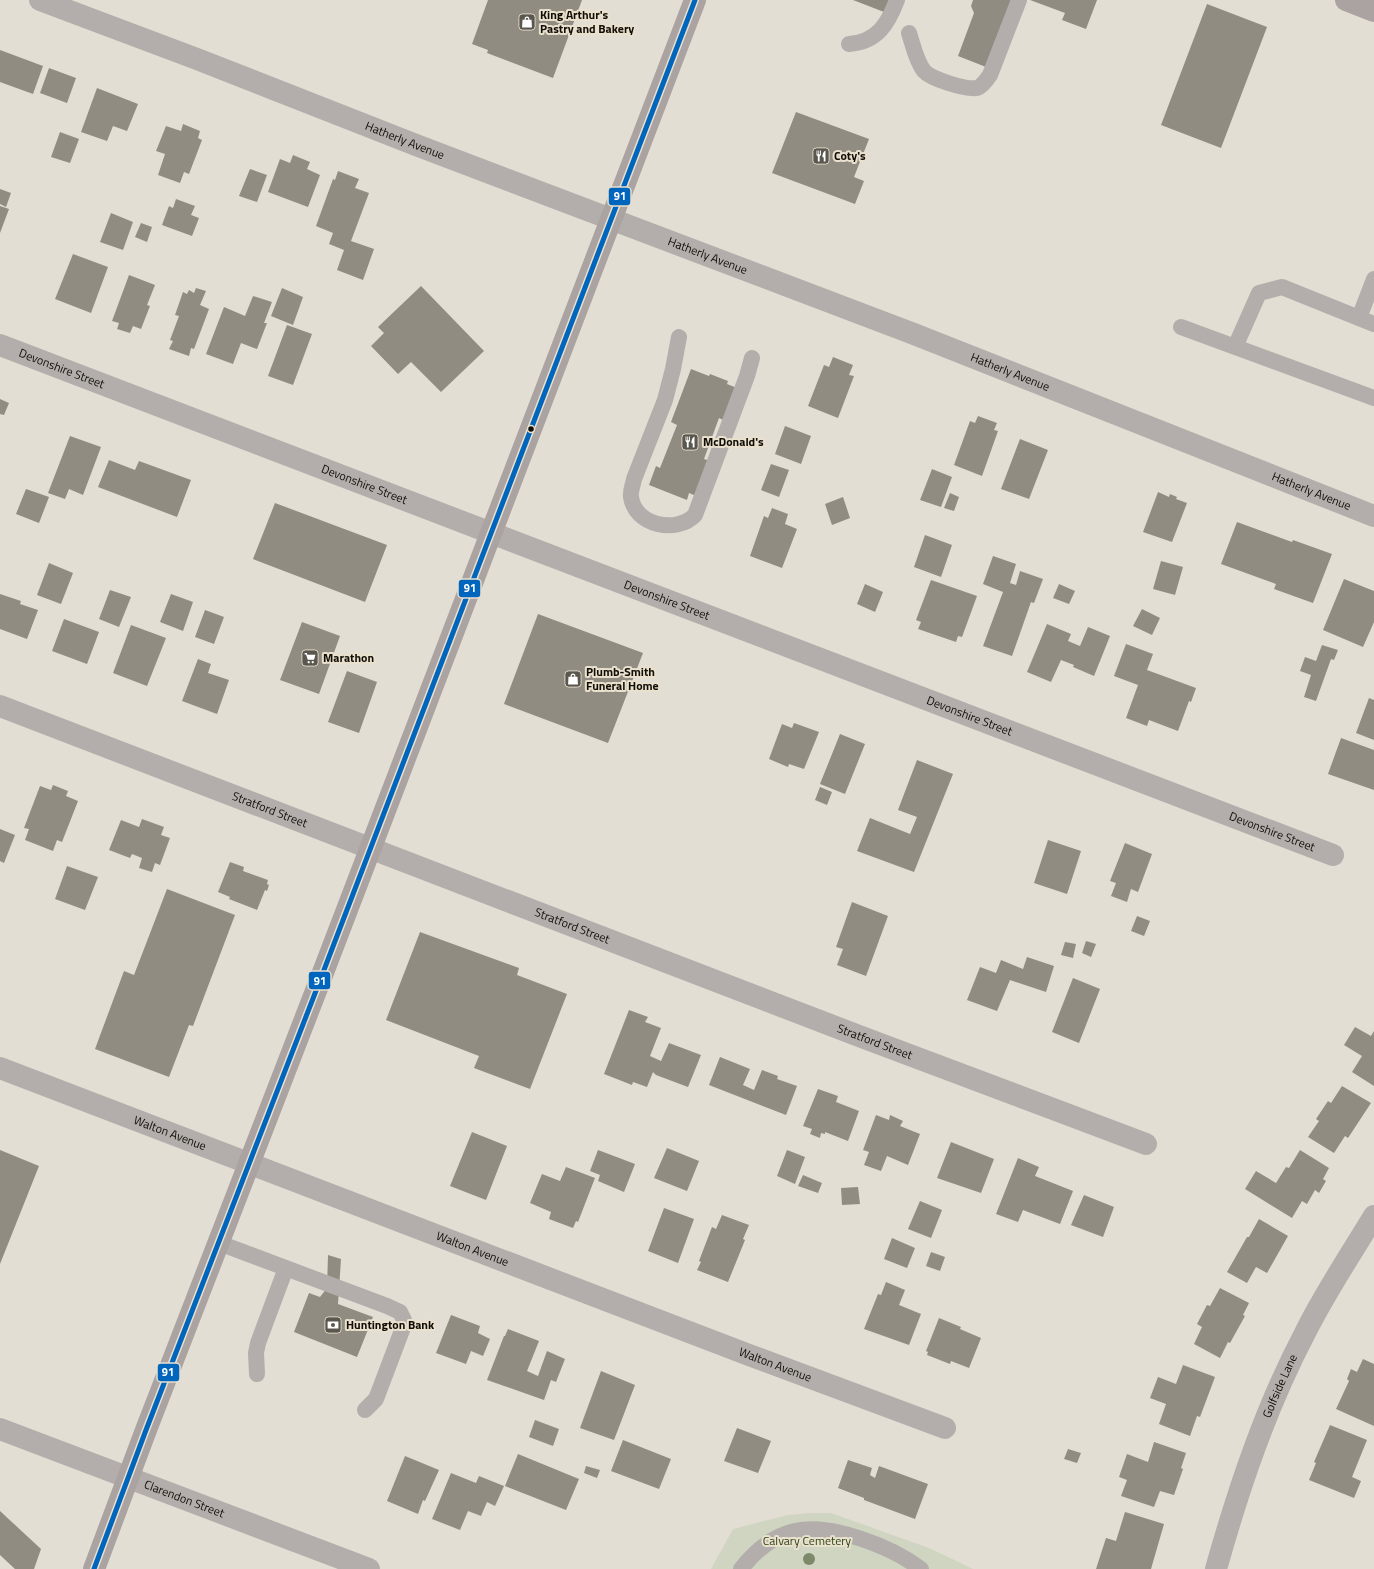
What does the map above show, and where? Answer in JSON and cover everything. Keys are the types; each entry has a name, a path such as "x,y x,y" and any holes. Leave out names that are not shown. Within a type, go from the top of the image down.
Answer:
{"main road":[{"path":"94,1569 695,0"},
{"path":"1346,0 1374,11"}],"street":[{"name":"Hatherly Avenue","path":"40,0 914,334 1374,516"},
{"name":"Devonshire Street","path":"0,345 1333,855"},
{"name":"Stratford Street","path":"0,706 1146,1144"},
{"name":"Walton Avenue","path":"0,1068 742,1352 945,1428"},
{"name":"Golfside Lane","path":"1216,1569 1237,1498 1253,1451 1290,1363 1319,1306 1374,1216"},
{"name":"Clarendon Street","path":"0,1429 369,1569"}],"lane":[{"path":"849,44 863,41 881,31 897,0"},
{"path":"909,33 917,57 925,72 944,81 967,88 977,88 983,84 990,75 1019,0"},
{"path":"1359,318 1374,279"},
{"path":"1235,347 1259,293 1282,287 1374,324"},
{"path":"1181,327 1374,398"},
{"path":"679,337 665,400 634,479 631,493 633,504 641,515 658,524 680,524 687,522 695,515 747,376 752,358"},
{"path":"219,1243 387,1306 403,1315 404,1320 402,1333 381,1388 376,1399 366,1410"},
{"path":"256,1374 256,1353 258,1343 286,1268"},
{"path":"741,1569 756,1552 774,1539 785,1534 806,1530 829,1532 855,1537 898,1555 921,1569"}],"green space":[{"name":"Calvary Cemetery","path":"831,1513 929,1548 973,1569 711,1569 733,1529 788,1515"}],"building":[{"name":"King Arthur's Pastry and Bakery","path":"488,0 582,0 553,78 487,53 488,50 472,44"},
{"path":"853,0 889,0 884,12"},
{"path":"973,0 1013,0 986,67 958,56 974,13 971,6"},
{"path":"1030,0 1097,0 1086,29 1062,20 1065,13"},
{"path":"1207,4 1267,27 1221,148 1161,125"},
{"path":"0,50 43,66 33,94 0,82"},
{"path":"49,68 76,78 67,103 40,93"},
{"path":"97,88 138,104 127,131 113,126 107,141 81,132"},
{"name":"Coty's","path":"796,112 869,139 854,177 864,181 855,204 772,173"},
{"path":"183,124 200,131 198,138 202,140 189,174 184,172 180,183 158,175 165,154 156,151 166,126 181,131"},
{"path":"60,132 79,139 70,163 51,157"},
{"path":"293,155 310,162 307,169 320,175 308,207 268,192 280,159 290,163"},
{"path":"250,169 267,175 257,202 239,196"},
{"path":"338,171 359,179 355,188 369,193 351,241 374,249 363,280 337,270 344,250 329,244 333,233 316,226 333,179 335,180"},
{"path":"0,189 11,193 6,207 0,204"},
{"path":"176,199 195,206 191,215 199,218 192,236 162,225 169,206 173,208"},
{"path":"0,206 9,209 0,233"},
{"path":"111,213 133,222 123,250 100,242"},
{"path":"141,223 152,227 147,242 135,237"},
{"path":"73,254 108,267 91,313 55,299"},
{"path":"129,275 155,285 147,305 150,306 141,329 133,326 130,333 117,329 119,323 112,321"},
{"path":"421,286 484,351 441,392 411,362 398,374 371,346 384,333 378,327"},
{"path":"196,288 206,291 200,305 209,309 194,349 191,348 189,356 169,349 173,341 170,340 179,316 175,315 183,292 187,294 189,290 194,293"},
{"path":"282,288 303,297 293,325 271,316"},
{"path":"253,296 272,302 264,323 267,323 257,349 241,343 233,364 206,354 224,307 245,316"},
{"path":"287,325 312,334 293,385 268,376"},
{"path":"833,357 853,365 849,375 854,376 838,418 808,406 824,365 829,367"},
{"name":"McDonald's","path":"691,369 728,381 727,384 737,388 725,421 719,418 704,459 710,461 696,496 689,493 687,500 649,485 656,466 660,468 677,425 671,422"},
{"path":"0,399 9,403 4,415 0,414"},
{"path":"978,416 997,423 994,430 998,431 982,476 954,465 970,421 975,423"},
{"path":"785,426 811,436 801,464 775,454"},
{"path":"70,436 101,447 83,495 69,489 65,499 48,493"},
{"path":"1020,439 1048,450 1029,499 1001,489"},
{"path":"109,460 135,470 139,461 191,480 177,517 98,487"},
{"path":"771,464 789,470 779,497 761,490"},
{"path":"932,469 952,477 941,507 920,500"},
{"path":"26,489 49,497 39,523 16,514"},
{"path":"1158,492 1169,497 1170,494 1177,497 1176,499 1187,503 1172,542 1143,532"},
{"path":"950,493 959,497 954,511 944,508"},
{"path":"843,497 850,518 832,525 825,504"},
{"path":"275,503 387,545 365,602 253,559"},
{"path":"772,508 788,514 785,524 797,529 782,568 750,556 764,516 768,518"},
{"path":"1237,522 1292,542 1293,540 1332,554 1313,603 1274,589 1276,584 1221,564"},
{"path":"925,535 952,545 941,577 914,567"},
{"path":"993,556 1016,564 1010,583 1016,585 1020,571 1043,579 1034,603 1031,602 1012,656 983,646 1003,592 983,584"},
{"path":"1161,561 1183,567 1175,595 1153,589"},
{"path":"49,563 73,573 61,604 37,595"},
{"path":"1344,579 1374,591 1374,622 1363,647 1323,630"},
{"path":"931,580 977,596 962,637 958,636 956,642 918,629 921,622 916,620"},
{"path":"865,584 883,592 875,612 857,604"},
{"path":"1059,584 1075,591 1069,604 1053,598"},
{"path":"110,590 131,597 119,627 99,619"},
{"path":"0,594 21,601 20,604 38,610 27,639 0,629"},
{"path":"171,594 193,602 183,631 160,622"},
{"path":"1142,609 1160,618 1152,635 1133,626"},
{"path":"205,610 224,617 214,644 195,637"},
{"name":"Plumb-Smith Funeral Home","path":"538,614 643,653 608,743 504,704"},
{"path":"64,619 99,632 87,664 52,651"},
{"name":"Marathon","path":"302,622 340,636 319,694 280,680"},
{"path":"1047,624 1071,634 1068,641 1080,646 1088,627 1110,636 1094,676 1061,660 1051,682 1027,672"},
{"path":"131,625 166,638 147,686 113,673"},
{"path":"1126,644 1153,654 1147,670 1196,688 1191,702 1189,701 1178,731 1149,720 1147,726 1126,718 1138,685 1114,676"},
{"path":"1322,645 1338,650 1334,660 1331,659 1316,701 1304,697 1311,675 1300,671 1305,657 1316,661"},
{"path":"198,659 211,664 208,673 229,680 217,714 182,701"},
{"name":"Marathon","path":"347,671 377,682 359,733 328,722"},
{"path":"1369,698 1374,700 1374,740 1356,733"},
{"path":"794,723 819,732 804,769 789,764 788,767 769,759 782,724 792,728"},
{"path":"840,734 865,744 845,794 820,784"},
{"path":"1341,738 1374,750 1374,790 1328,774"},
{"path":"917,760 953,774 914,872 857,851 870,818 910,834 917,817 898,810"},
{"path":"53,785 68,791 66,796 78,801 62,842 57,840 53,851 25,840 29,829 24,828 40,786 51,790"},
{"path":"820,787 832,792 827,805 815,800"},
{"path":"142,819 164,827 161,835 170,838 160,865 155,863 152,872 139,868 142,858 132,854 130,858 109,850 121,820 139,827"},
{"path":"0,829 15,835 4,863 0,861"},
{"path":"1048,840 1081,851 1067,894 1034,883"},
{"path":"1125,843 1152,854 1138,892 1131,889 1127,902 1111,896 1116,883 1110,881"},
{"path":"230,862 244,867 243,871 268,880 267,884 269,885 267,891 265,890 257,910 229,899 230,897 218,892"},
{"path":"67,866 98,877 85,910 55,899"},
{"path":"167,889 235,915 193,1026 189,1025 169,1077 95,1049 124,971 134,975"},
{"path":"852,902 888,916 866,976 837,965 843,949 836,947"},
{"path":"1137,916 1150,921 1144,936 1131,931"},
{"path":"420,932 519,968 517,975 567,994 530,1089 474,1068 479,1056 386,1020"},
{"path":"1086,941 1096,944 1091,957 1082,953"},
{"path":"1065,942 1076,944 1073,958 1061,955"},
{"path":"1027,957 1054,966 1046,992 1010,980 997,1011 967,1000 980,967 996,973 1001,960 1023,969"},
{"path":"1073,978 1100,989 1079,1043 1052,1032"},
{"path":"629,1010 648,1017 645,1022 661,1028 650,1056 661,1061 669,1043 701,1055 688,1087 656,1075 653,1072 647,1087 633,1082 632,1085 604,1074"},
{"path":"1355,1027 1371,1036 1374,1031 1374,1086 1352,1072 1362,1056 1344,1045"},
{"path":"720,1057 750,1069 743,1085 754,1090 762,1070 778,1076 777,1079 797,1086 786,1115 709,1085"},
{"path":"1342,1086 1371,1103 1348,1138 1345,1136 1334,1153 1308,1137 1319,1121 1316,1119 1328,1101 1331,1103"},
{"path":"818,1089 838,1096 836,1102 859,1111 848,1141 825,1132 825,1134 821,1133 820,1138 810,1134 812,1129 803,1126"},
{"path":"876,1115 889,1120 890,1115 903,1121 900,1126 920,1134 908,1165 887,1156 881,1171 864,1165 869,1152 863,1150"},
{"path":"472,1132 507,1146 486,1200 450,1186"},
{"path":"951,1142 994,1159 981,1193 937,1178"},
{"path":"667,1148 699,1161 687,1191 654,1178"},
{"path":"0,1150 39,1166 0,1264"},
{"path":"598,1150 635,1164 624,1192 598,1181 600,1175 590,1171"},
{"path":"787,1150 805,1157 795,1184 777,1176"},
{"path":"1300,1150 1329,1168 1323,1179 1326,1181 1319,1193 1315,1190 1307,1204 1302,1201 1292,1218 1245,1189 1256,1171 1276,1183 1286,1167 1289,1168"},
{"path":"1018,1158 1039,1167 1035,1176 1073,1191 1060,1224 1023,1210 1018,1222 996,1214"},
{"path":"566,1167 595,1178 578,1222 576,1221 573,1228 549,1219 551,1212 530,1203 542,1174 560,1181"},
{"path":"803,1175 822,1183 818,1193 798,1186"},
{"path":"858,1187 860,1204 842,1205 841,1188"},
{"path":"1084,1195 1114,1207 1103,1237 1071,1225"},
{"path":"920,1201 942,1210 931,1238 908,1229"},
{"path":"664,1208 694,1219 678,1263 648,1251"},
{"path":"722,1215 749,1225 743,1239 745,1240 728,1282 697,1270 712,1227 716,1229"},
{"path":"1259,1219 1288,1236 1267,1273 1256,1267 1247,1283 1227,1272"},
{"path":"892,1238 915,1248 907,1268 884,1259"},
{"path":"931,1252 945,1257 940,1271 926,1266"},
{"name":"Huntington Bank","path":"328,1255 341,1259 338,1304 373,1317 357,1357 294,1332 309,1293 320,1297 327,1288"},
{"path":"886,1282 905,1290 899,1305 921,1314 909,1345 864,1329 878,1294 881,1295"},
{"path":"1220,1288 1249,1303 1243,1315 1245,1316 1230,1343 1228,1342 1220,1358 1194,1344 1202,1327 1197,1324 1207,1305 1210,1306"},
{"path":"451,1315 480,1326 478,1333 490,1339 483,1356 471,1351 466,1364 436,1353"},
{"path":"939,1318 961,1327 960,1329 981,1338 969,1368 951,1361 950,1364 927,1355 928,1352 926,1351"},
{"path":"508,1329 539,1341 527,1371 538,1376 547,1351 565,1359 556,1382 551,1380 544,1400 487,1380"},
{"path":"1363,1359 1374,1364 1374,1426 1336,1409 1349,1381 1347,1379 1351,1369 1357,1372"},
{"path":"1183,1365 1215,1377 1200,1417 1197,1416 1190,1436 1159,1424 1166,1404 1150,1398 1158,1377 1176,1384"},
{"path":"601,1371 635,1385 614,1440 580,1428"},
{"path":"535,1420 559,1429 553,1446 529,1437"},
{"path":"1330,1425 1367,1440 1352,1477 1361,1481 1354,1498 1309,1480 1316,1463 1314,1462"},
{"path":"737,1428 771,1441 758,1473 724,1461"},
{"path":"623,1440 671,1459 659,1489 611,1471"},
{"path":"1154,1442 1186,1453 1181,1468 1183,1469 1174,1495 1160,1491 1154,1507 1121,1496 1127,1480 1119,1477 1127,1454 1148,1462"},
{"path":"1068,1449 1081,1453 1077,1463 1064,1459"},
{"path":"518,1454 579,1479 566,1510 505,1486"},
{"path":"405,1456 439,1470 425,1501 423,1500 418,1514 387,1501"},
{"path":"848,1460 872,1468 870,1475 875,1478 879,1466 928,1484 915,1519 864,1500 864,1498 838,1488"},
{"path":"586,1466 600,1470 597,1478 584,1473"},
{"path":"451,1473 476,1483 479,1476 504,1486 495,1506 487,1502 481,1516 468,1511 460,1530 432,1519"},
{"path":"0,1511 41,1549 34,1569 15,1569 0,1555"},
{"path":"1125,1512 1164,1524 1151,1569 1096,1569 1106,1538 1116,1541"}],"transit line":[{"name":"91","path":"94,1569 695,0"}],"place":[{"name":"King Arthur's Pastry and Bakery","path":"527,22"},
{"name":"Coty's","path":"821,156"},
{"name":"McDonald's","path":"690,442"},
{"name":"Marathon","path":"310,658"},
{"name":"Plumb-Smith Funeral Home","path":"573,679"},
{"name":"Huntington Bank","path":"333,1325"}]}
